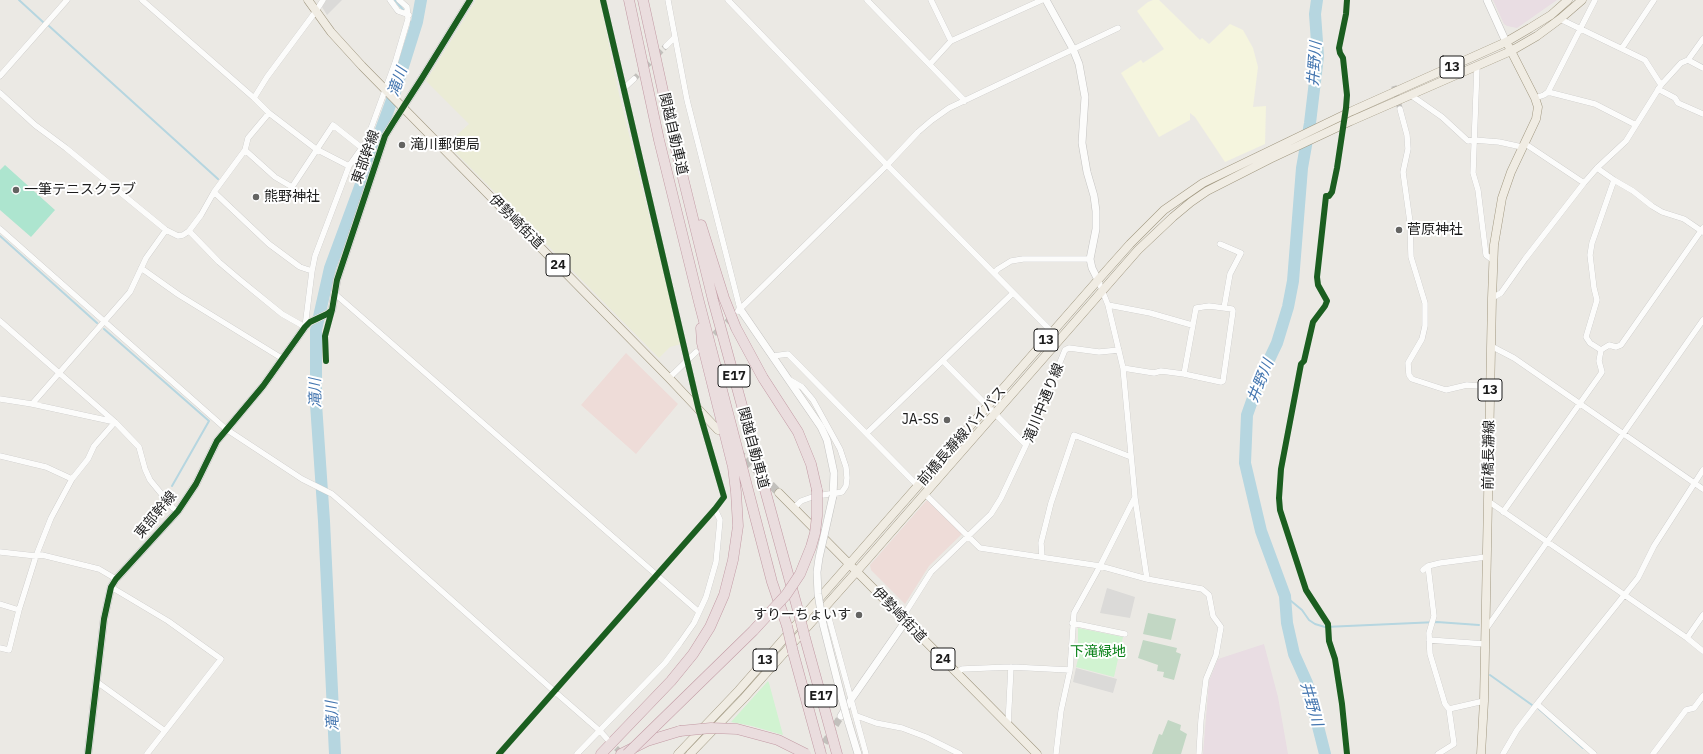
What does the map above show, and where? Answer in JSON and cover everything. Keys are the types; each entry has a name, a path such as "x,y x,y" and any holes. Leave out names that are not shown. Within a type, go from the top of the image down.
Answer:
{"highway":[{"name":"関越自動車道","path":"629,0 659,140 699,302 772,582 787,626 821,754"},
{"name":"関越自動車道","path":"643,0 673,137 713,300 837,754"},
{"path":"628,754 753,631 786,595 800,574 811,547 815,533 817,516 825,494 798,432 760,372 736,328 724,298 673,137"},
{"path":"600,754 671,681 693,654 710,627 724,595 733,560 738,526 738,508 733,467 702,343 699,302"},
{"path":"621,754 647,741 680,731 711,728 737,729 778,740 806,754"}],"main road":[{"name":"24","path":"308,0 346,50 386,92"},
{"name":"13","path":"1506,42 1540,22 1568,0"},
{"name":"13","path":"1412,96 1511,51 1537,36 1582,0"},
{"name":"前橋長瀞線","path":"1482,754 1492,298 1495,232 1502,198 1523,145 1536,119 1538,107 1535,98 1506,42"},
{"name":"前橋長瀞線バイパス","path":"678,754 739,690 1098,280 1150,224 1186,194 1203,183 1352,111 1506,42"},
{"name":"伊勢崎街道","path":"386,92 669,378 718,430"},
{"name":"前橋長瀞線バイパス","path":"690,754 744,698 857,571 891,530 925,494 994,413 1157,231 1191,202 1207,191 1270,159 1351,121 1412,96"},
{"name":"伊勢崎街道","path":"779,493 1037,754"}],"street":[{"path":"0,76 67,0"},
{"path":"142,0 254,98 269,113 316,149 349,166"},
{"path":"254,98 267,77 316,12 323,0"},
{"path":"390,0 398,10 409,14"},
{"path":"189,231 219,262 282,314 306,327 315,256 349,166 366,142 386,92 409,14 407,7 399,0"},
{"name":"東部幹線","path":"88,754 104,619 111,587 116,579 178,511 196,484 217,441 252,400 306,327 314,320 329,312 383,142 393,122 470,0"},
{"path":"498,754 724,497 699,411 603,0"},
{"path":"668,0 687,100 739,310 773,356 821,427 827,440 834,473 825,494 817,572 818,594 823,624 858,754"},
{"path":"728,0 887,165 1053,333"},
{"path":"867,0 965,101"},
{"path":"931,0 950,41"},
{"path":"930,64 950,41 1042,0"},
{"path":"1046,0 1073,49 1079,64 1085,97 1082,143 1096,211 1096,229 1090,259 1092,268 1108,305 1123,368 1135,498 1147,579"},
{"path":"1487,0 1506,42"},
{"path":"1535,98 1548,92 1595,0"},
{"path":"1622,48 1654,0"},
{"path":"1560,19 1644,60 1660,87 1678,102 1703,114"},
{"path":"739,310 887,165 918,132 932,120 949,108 1118,28"},
{"path":"666,46 674,38"},
{"path":"1492,298 1501,293 1525,259 1584,183 1597,168 1626,141 1660,87 1681,63 1688,60 1703,39"},
{"path":"1688,60 1703,68"},
{"path":"1477,67 1473,173 1478,190 1486,255 1494,261"},
{"path":"623,89 634,79"},
{"path":"1548,92 1595,104 1636,125"},
{"path":"0,93 35,125 66,148 166,230 178,236 189,231 201,216 214,192 245,150 248,138 269,113"},
{"path":"1412,96 1442,118 1468,141 1474,140 1523,145 1584,183"},
{"path":"1400,109 1407,135 1408,149 1403,172 1410,222 1411,257 1425,303 1425,326 1422,339 1408,363 1409,376 1412,379 1446,390 1467,385 1490,387"},
{"path":"245,150 274,176 292,187 316,149 333,126 362,148"},
{"path":"1503,512 1581,404 1602,372 1599,361 1601,350 1606,346 1616,347 1621,345 1702,231 1684,219 1662,212 1597,168"},
{"path":"1601,350 1590,343 1586,337 1597,300 1590,255 1592,243 1614,180"},
{"path":"214,192 269,244 300,267 312,271"},
{"path":"0,229 226,429 302,478 330,494 353,512 600,731 608,740"},
{"path":"32,404 130,292 146,258 166,230"},
{"path":"1220,244 1240,253 1230,274 1224,308"},
{"path":"994,273 998,268 1011,261 1023,259 1090,259"},
{"path":"141,268 179,295 283,359"},
{"path":"334,293 699,612"},
{"path":"867,433 1013,293"},
{"path":"1108,305 1150,313 1192,325"},
{"path":"1123,368 1154,373 1161,371 1184,374 1221,382 1223,380 1233,311 1232,309 1209,306 1196,308 1184,374"},
{"path":"326,361 325,336 329,312"},
{"path":"1485,630 1703,320"},
{"path":"0,321 115,422 140,447 145,469 150,480 173,508 178,511"},
{"path":"1492,346 1514,358 1703,489"},
{"name":"滝川中通り線","path":"842,716 852,698 904,620 931,572 991,514 1001,498 1026,445 1065,350 1069,348 1098,352 1119,350"},
{"path":"669,378 696,352"},
{"path":"773,356 788,354 918,486"},
{"path":"943,361 1026,445"},
{"path":"789,380 802,387 813,400 840,449 846,467 847,478 846,486 842,492 825,494 800,501 794,508"},
{"path":"0,400 32,404 115,422"},
{"path":"0,648 9,650 19,610 36,556 51,518 72,479 88,459 94,446 115,422"},
{"path":"1042,557 1041,543 1051,503 1074,435 1131,457"},
{"path":"0,456 46,467 72,479"},
{"path":"1503,754 1517,730 1638,578 1654,546 1703,470"},
{"path":"925,494 980,548 1100,566 1147,579 1202,589 1209,595 1213,616 1221,628 1216,655 1206,679 1199,754"},
{"path":"1056,754 1061,711 1070,670 1072,623 1074,613 1135,498"},
{"path":"1488,501 1687,638 1703,651"},
{"path":"577,754 665,663 680,643 699,612 716,562 720,520 715,509"},
{"path":"0,552 36,556 42,555 99,568 116,579"},
{"path":"1423,570 1428,566 1448,561 1486,557"},
{"path":"1428,566 1433,619 1430,625 1430,654 1445,704 1449,709 1454,744 1438,754"},
{"path":"111,587 168,621 221,659 148,754"},
{"path":"0,604 19,610"},
{"path":"827,611 852,698 866,754"},
{"path":"1687,638 1703,615"},
{"path":"1072,623 1125,634"},
{"path":"1429,640 1484,644"},
{"path":"957,673 962,669 1011,667 1070,670"},
{"path":"1008,725 1011,667"},
{"path":"97,682 165,731"},
{"path":"1653,754 1686,710 1694,708 1703,696"},
{"path":"1449,709 1484,701"},
{"path":"1537,704 1594,754"},
{"path":"856,716 914,732 960,754"}],"shaded area":[{"path":"325,0 342,0 327,15 322,7"},
{"path":"476,0 600,0 619,94 681,344 670,347 659,358 447,144 469,124 426,81"},
{"path":"1153,0 1159,0 1200,40 1202,38 1209,44 1230,24 1243,30 1253,48 1258,67 1253,107 1266,106 1265,144 1225,162 1195,117 1190,113 1190,120 1159,137 1121,73 1141,60 1143,63 1164,49 1137,11"},
{"path":"1493,0 1557,0 1517,28 1504,24"},
{"path":"626,353 678,404 636,454 581,405"},
{"path":"929,500 962,534 929,566 905,604 871,570 870,565 926,501"},
{"path":"1107,588 1135,597 1130,618 1100,613"},
{"path":"1148,613 1176,619 1171,640 1143,634"},
{"path":"1143,640 1177,648 1176,652 1181,654 1174,680 1163,677 1164,672 1157,671 1158,665 1138,658"},
{"path":"1264,644 1278,697 1288,754 1203,754 1209,681 1218,659"},
{"path":"1076,668 1117,679 1113,693 1073,682"},
{"path":"1168,720 1181,725 1180,730 1187,734 1181,754 1152,754 1159,734 1162,735"}],"green space":[{"name":"一筆テニスクラブ","path":"5,165 55,210 31,237 0,210 0,170"},
{"name":"下滝緑地","path":"1078,628 1123,637 1114,677 1076,667 1078,659"},
{"path":"768,681 783,735 752,726 731,722"}],"waterway":[{"path":"19,0 43,22"},
{"path":"395,0 404,11"},
{"name":"滝川","path":"335,754 324,521 316,404 316,330 330,268 396,89 417,22 421,0"},
{"name":"井野川","path":"1317,0 1315,14 1318,56 1310,123 1302,168 1293,281 1288,307 1277,343 1259,381 1247,415 1245,463 1261,531 1285,596 1287,623 1294,654 1307,683 1325,754"},
{"path":"409,20 415,29"},
{"path":"49,26 218,179"},
{"path":"0,236 97,323"},
{"path":"104,329 209,421 172,486"},
{"path":"1285,596 1302,610 1309,620 1315,624 1325,627 1437,622 1479,625"},
{"path":"1490,675 1532,705"},
{"path":"1539,709 1583,748"}],"tunnel":[{"path":"634,79 666,46"},
{"path":"1394,86 1400,109"},
{"path":"708,340 733,316"},
{"path":"737,451 779,493"},
{"path":"819,752 841,716"},
{"path":"610,742 622,754"}],"cycle path":[{"path":"88,754 104,619 111,587 116,579 178,511 196,484 217,441 263,386 305,327 310,322 332,310 337,280 385,136 470,0"},
{"path":"499,754 724,497 699,411 603,0"},
{"path":"1347,0 1346,14 1339,48 1343,58 1347,95 1346,108 1332,192 1329,196 1326,196 1317,277 1318,285 1327,301 1313,322 1304,361 1301,364 1281,469 1279,498 1280,510 1306,590 1328,624 1329,641 1335,659 1342,704 1347,754"},
{"path":"326,361 325,336 332,310"}],"place":[{"name":"滝川郵便局","path":"402,145"},
{"name":"一筆テニスクラブ","path":"16,190"},
{"name":"熊野神社","path":"256,197"},
{"name":"菅原神社","path":"1399,230"},
{"name":"JA-SS","path":"947,420"},
{"name":"すりーちょいす","path":"859,615"}]}
